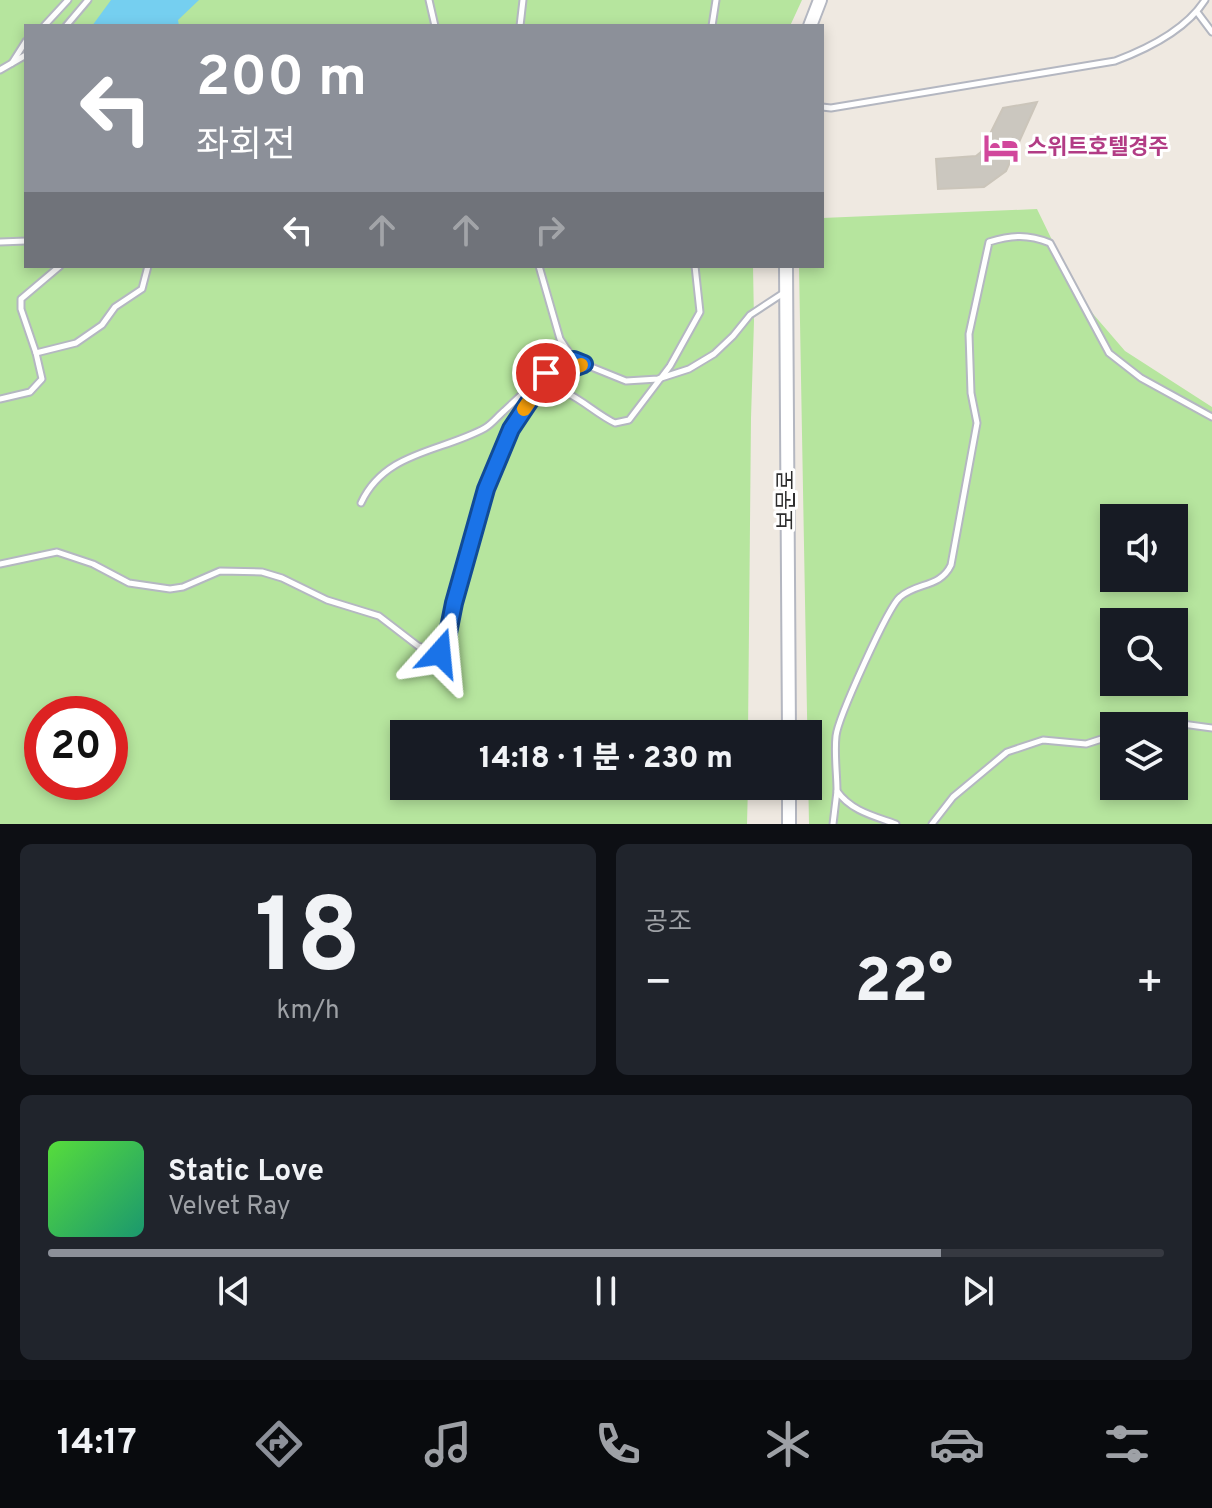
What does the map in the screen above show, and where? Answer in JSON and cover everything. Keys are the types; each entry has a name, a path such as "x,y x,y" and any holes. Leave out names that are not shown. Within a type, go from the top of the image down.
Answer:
{"street":[{"path":"811,24 820,0"},
{"name":"보문로","path":"786,268 789,720"},
{"path":"789,800 789,824"}],"lane":[{"path":"46,24 68,0"},
{"path":"68,24 88,0"},
{"path":"429,0 435,24"},
{"path":"520,24 523,0"},
{"path":"712,24 716,0"},
{"path":"824,107 1115,61 1159,40 1197,12 1205,0"},
{"path":"1197,12 1212,32"},
{"path":"11,64 24,44"},
{"path":"0,70 24,56"},
{"path":"833,824 837,791 836,735 873,645 893,604 901,596 937,582 951,565 977,423 971,393 969,334 989,242 1008,236 1028,235 1050,243 1109,353 1141,378 1212,417"},
{"path":"0,242 24,241"},
{"path":"0,399 30,392 42,379 21,309 21,299 58,268"},
{"path":"36,353 76,343 102,325 115,307 142,289 147,268"},
{"path":"540,268 560,339 574,360 626,381 658,379 689,369 714,354 750,315 786,292"},
{"path":"539,388 550,386 561,389 615,423 629,420 683,345 700,312 695,268"},
{"path":"361,503 368,488 383,473 417,455 487,427 546,373 574,360"},
{"path":"0,564 57,552 66,553 118,579 155,589 183,587 220,571 262,572 282,578 327,600 379,616 418,646 440,653 446,643 454,603 494,467 511,429 545,378 584,364"},
{"path":"1188,725 1212,728"},
{"path":"932,824 953,797 1007,752 1043,740 1086,744 1100,740"},
{"path":"837,791 845,803 896,824"}],"green space":[{"path":"0,0 802,0 791,24 24,24 24,268 753,268 748,720 390,720 390,800 748,800 747,824 0,824"},
{"path":"1037,209 1081,300 1125,351 1212,407 1212,824 809,824 809,800 822,800 822,720 807,720 799,268 824,268 824,218"}],"water":[{"path":"111,0 199,0 178,20 179,24 93,24"}],"building":[{"name":"스위트호텔경주","path":"1037,102 1006,171 984,187 938,189 936,159 976,156 1003,108"}],"slow traffic":[{"path":"524,409 545,378 581,365"}],"place":[{"name":"스위트호텔경주","path":"1001,148"}],"route":[{"path":"440,653 446,643 486,489 511,429 545,378 584,364 574,360 546,373"}]}
